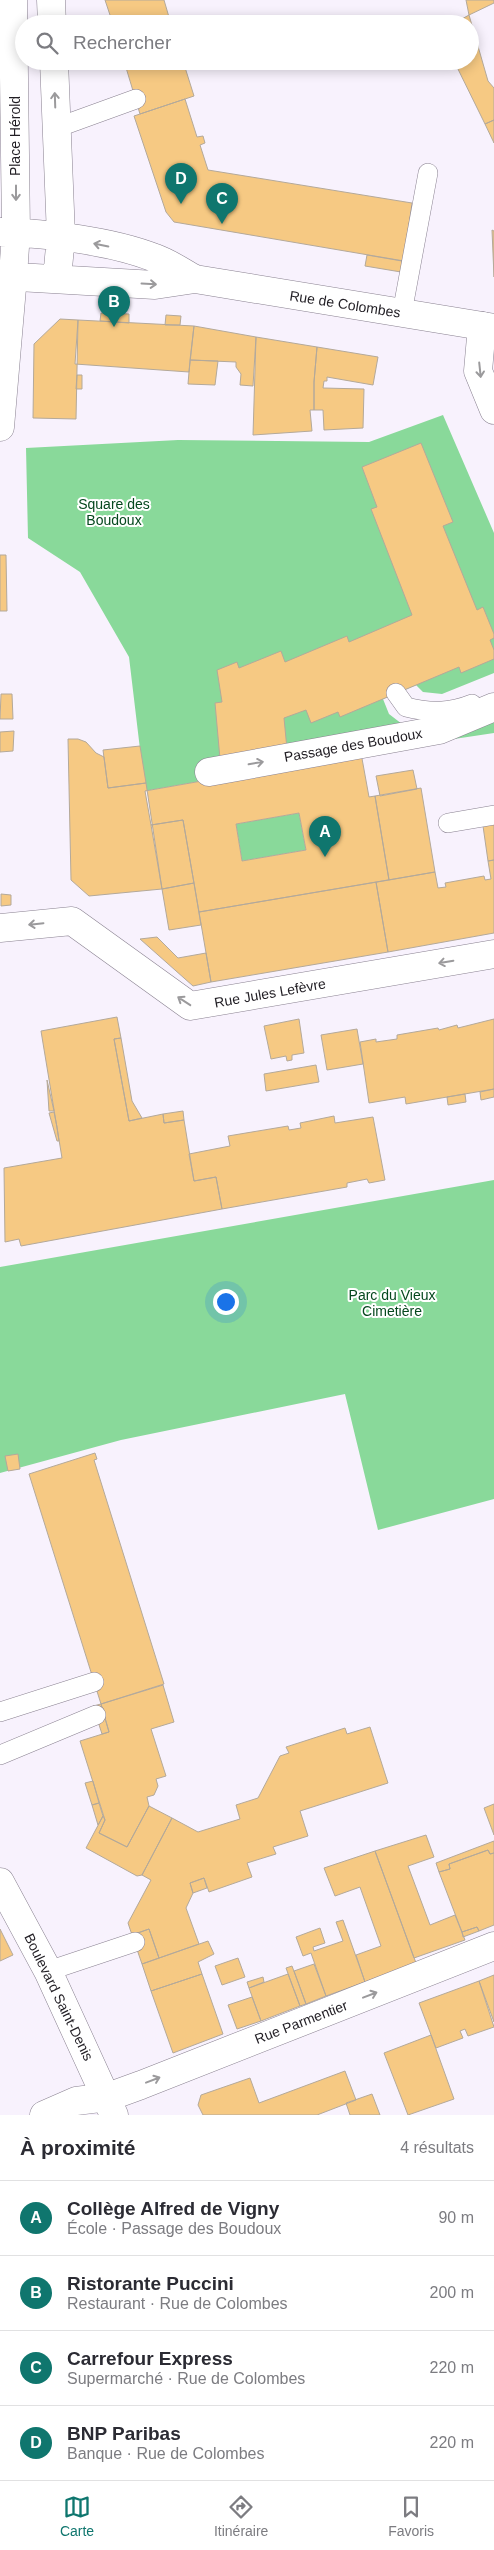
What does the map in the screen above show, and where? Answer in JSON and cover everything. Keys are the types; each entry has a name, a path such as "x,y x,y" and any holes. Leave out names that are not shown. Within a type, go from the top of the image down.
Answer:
{"street":[{"name":"Place Hérold","path":"0,427 15,40 13,0"},
{"path":"51,0 52,15"},
{"path":"54,70 61,236 57,279"},
{"name":"Rue de Colombes","path":"8,232 61,236 133,251 156,258 195,280"},
{"name":"Rue de Colombes","path":"6,276 155,285 195,280 488,328"},
{"path":"488,328 478,372 494,410"},
{"name":"Passage des Boudoux","path":"208,772 439,730 494,707"},
{"name":"Rue Jules Lefèvre","path":"0,928 72,920 190,1006 494,954"},
{"name":"Boulevard Saint-Denis","path":"0,1882 48,1970 111,2106"},
{"name":"Rue Parmentier","path":"44,2115 76,2101 111,2106 494,1946"}],"lane":[{"path":"56,128 136,99"},
{"path":"402,313 428,173"},
{"path":"396,693 406,707 435,712 461,708 494,695"},
{"path":"448,823 494,815"},
{"path":"0,1712 94,1682"},
{"path":"0,1755 96,1715"},
{"path":"48,1970 135,1942"}],"green space":[{"name":"Square des Boudoux","path":"443,415 494,533 494,673 442,694 423,692 416,685 383,699 389,714 402,724 494,715 494,733 361,753 145,791 129,657 80,572 28,538 26,448 178,440 369,442"},
{"path":"299,813 306,850 242,861 236,824"},
{"name":"Parc du Vieux Cimetière","path":"494,1180 494,1499 378,1530 345,1394 121,1440 0,1473 0,1267"}],"building":[{"path":"105,0 164,0 168,15 110,15"},
{"path":"466,0 494,0 494,3 469,15"},
{"path":"479,50 488,81 494,88 494,120 485,124 458,70 479,70"},
{"path":"127,70 186,70 194,96 140,114"},
{"path":"185,99 197,137 203,136 205,143 200,145 208,170 412,203 404,261 174,222 166,212 134,116"},
{"path":"494,120 494,143 485,124"},
{"path":"492,230 494,231 494,277"},
{"path":"367,255 402,261 401,272 365,266"},
{"path":"101,313 129,314 129,323 100,321"},
{"path":"166,315 181,316 180,325 165,325"},
{"path":"60,319 78,320 76,419 33,418 34,344"},
{"path":"78,320 194,326 189,372 75,364"},
{"path":"194,326 256,337 253,386 240,385 241,374 236,367 236,362 190,360"},
{"path":"256,337 317,347 314,410 310,410 312,431 253,435"},
{"path":"317,347 378,357 373,385 327,377 327,381 324,381 323,388 364,389 363,428 324,430 323,410 314,410"},
{"path":"190,360 218,361 215,385 188,384"},
{"path":"77,375 82,375 82,389 76,389"},
{"path":"421,443 453,522 443,526 477,610 483,607 494,634 494,638 490,640 494,650 494,659 461,673 459,667 340,717 338,712 311,723 306,710 284,718 287,749 220,759 215,703 222,702 217,670 237,662 239,668 281,651 285,662 347,636 349,642 412,615 371,509 377,507 362,467"},
{"path":"0,555 6,555 7,611 0,611"},
{"path":"1,694 12,694 13,719 0,719"},
{"path":"14,731 13,751 0,752 0,732"},
{"path":"68,739 78,739 86,742 96,753 104,757 108,788 146,783 162,889 89,896 71,880"},
{"path":"140,746 146,783 108,788 103,750"},
{"path":"361,753 369,797 375,796 389,880 199,912 183,820 151,825 145,791","holes":["299,813 306,850 242,861 236,824"]},
{"path":"413,770 417,789 380,796 376,776"},
{"path":"421,788 435,872 389,880 375,796"},
{"path":"183,820 194,883 162,889 151,825"},
{"path":"494,824 494,860 488,861 483,826"},
{"path":"494,860 494,933 388,952 376,882 435,872 438,888 446,887 445,883 484,876 485,880 491,879 488,861"},
{"path":"376,882 388,952 211,982 199,912"},
{"path":"194,883 201,925 169,930 162,889"},
{"path":"1,894 11,895 11,905 1,906"},
{"path":"157,937 178,958 206,953 211,982 193,986 140,939"},
{"path":"117,1017 121,1038 114,1039 129,1121 163,1114 164,1123 184,1120 194,1181 216,1177 222,1209 21,1246 19,1239 5,1242 4,1168 62,1158 41,1031"},
{"path":"299,1019 304,1053 292,1055 292,1060 287,1061 286,1056 271,1059 264,1026"},
{"path":"494,1019 494,1089 406,1104 405,1097 369,1103 360,1042 376,1039 376,1042 397,1039 397,1035 438,1028 439,1030 457,1025 458,1028"},
{"path":"357,1029 363,1064 327,1070 321,1035"},
{"path":"121,1038 132,1101 142,1118 129,1121 114,1039"},
{"path":"316,1065 319,1082 266,1091 264,1074"},
{"path":"47,1080 54,1111 49,1111"},
{"path":"494,1089 494,1097 481,1100 480,1092"},
{"path":"465,1094 466,1102 448,1105 447,1097"},
{"path":"183,1111 184,1120 164,1123 163,1114"},
{"path":"54,1112 59,1141 57,1141 49,1113"},
{"path":"334,1116 335,1123 373,1117 385,1180 369,1183 367,1179 347,1183 347,1187 222,1209 216,1177 194,1181 189,1154 230,1146 228,1136 288,1126 289,1130 301,1128 300,1123"},
{"path":"95,1453 97,1459 94,1460 164,1684 101,1704 29,1474"},
{"path":"18,1454 20,1469 8,1471 5,1456"},
{"path":"163,1685 174,1722 151,1729 166,1776 156,1779 158,1786 154,1795 147,1797 149,1806 127,1847 99,1833 105,1820 80,1741 109,1732 101,1704"},
{"path":"101,1704 109,1732 102,1734 93,1706"},
{"path":"370,1727 388,1783 300,1811 308,1836 273,1847 276,1854 247,1863 252,1877 209,1892 204,1878 190,1883 193,1893 186,1908 199,1944 159,1958 149,1929 132,1935 128,1923 151,1880 142,1875 172,1818 198,1832 240,1819 236,1805 258,1798 280,1756 289,1753 286,1747 345,1728 347,1734"},
{"path":"93,1781 99,1803 92,1805 85,1783"},
{"path":"99,1803 103,1816 98,1825 92,1805"},
{"path":"494,1804 494,1835 484,1808"},
{"path":"149,1806 172,1818 142,1875 137,1876 86,1848 103,1816 105,1820 99,1833 127,1847"},
{"path":"426,1835 434,1857 408,1866 430,1925 455,1915 465,1940 414,1958 375,1851"},
{"path":"494,1841 494,1853 490,1854 488,1850 449,1864 450,1869 439,1872 436,1863"},
{"path":"488,1850 490,1854 494,1853 494,1925 479,1931 477,1927 462,1932 439,1872 450,1869 449,1864"},
{"path":"375,1851 416,1963 365,1982 356,1955 381,1946 360,1887 335,1896 324,1868"},
{"path":"204,1878 207,1888 193,1893 190,1883"},
{"path":"343,1920 365,1982 326,1996 311,1953 303,1956 296,1937 320,1928 325,1943 313,1947 314,1951 343,1941 336,1922"},
{"path":"477,1927 479,1931 463,1937 462,1932"},
{"path":"0,1929 13,1955 0,1961"},
{"path":"149,1929 159,1958 142,1964 132,1935"},
{"path":"208,1941 214,1954 198,1962 202,1974 151,1991 142,1964"},
{"path":"238,1958 245,1977 222,1985 215,1966"},
{"path":"314,1964 326,1996 306,2004 294,1971"},
{"path":"292,1966 306,2004 300,2006 286,1968"},
{"path":"202,1974 223,2034 173,2053 151,1991"},
{"path":"288,1974 300,2006 261,2021 249,1988"},
{"path":"494,1975 494,2022 479,1981"},
{"path":"263,1977 264,1982 249,1988 247,1982"},
{"path":"479,1981 494,2027 468,2036 465,2029 460,2031 463,2038 436,2048 419,2003"},
{"path":"252,1997 261,2021 237,2029 228,2005"},
{"path":"431,2035 454,2099 408,2115 384,2053"},
{"path":"345,2071 356,2100 317,2115 203,2115 198,2105 201,2095 250,2078 259,2103"},
{"path":"372,2094 380,2115 350,2115 346,2103"}],"place":[{"name":"BNP Paribas","path":"181,204"},
{"name":"Carrefour Express","path":"222,224"},
{"name":"Ristorante Puccini","path":"114,327"},
{"name":"Collège Alfred de Vigny","path":"325,857"}]}
